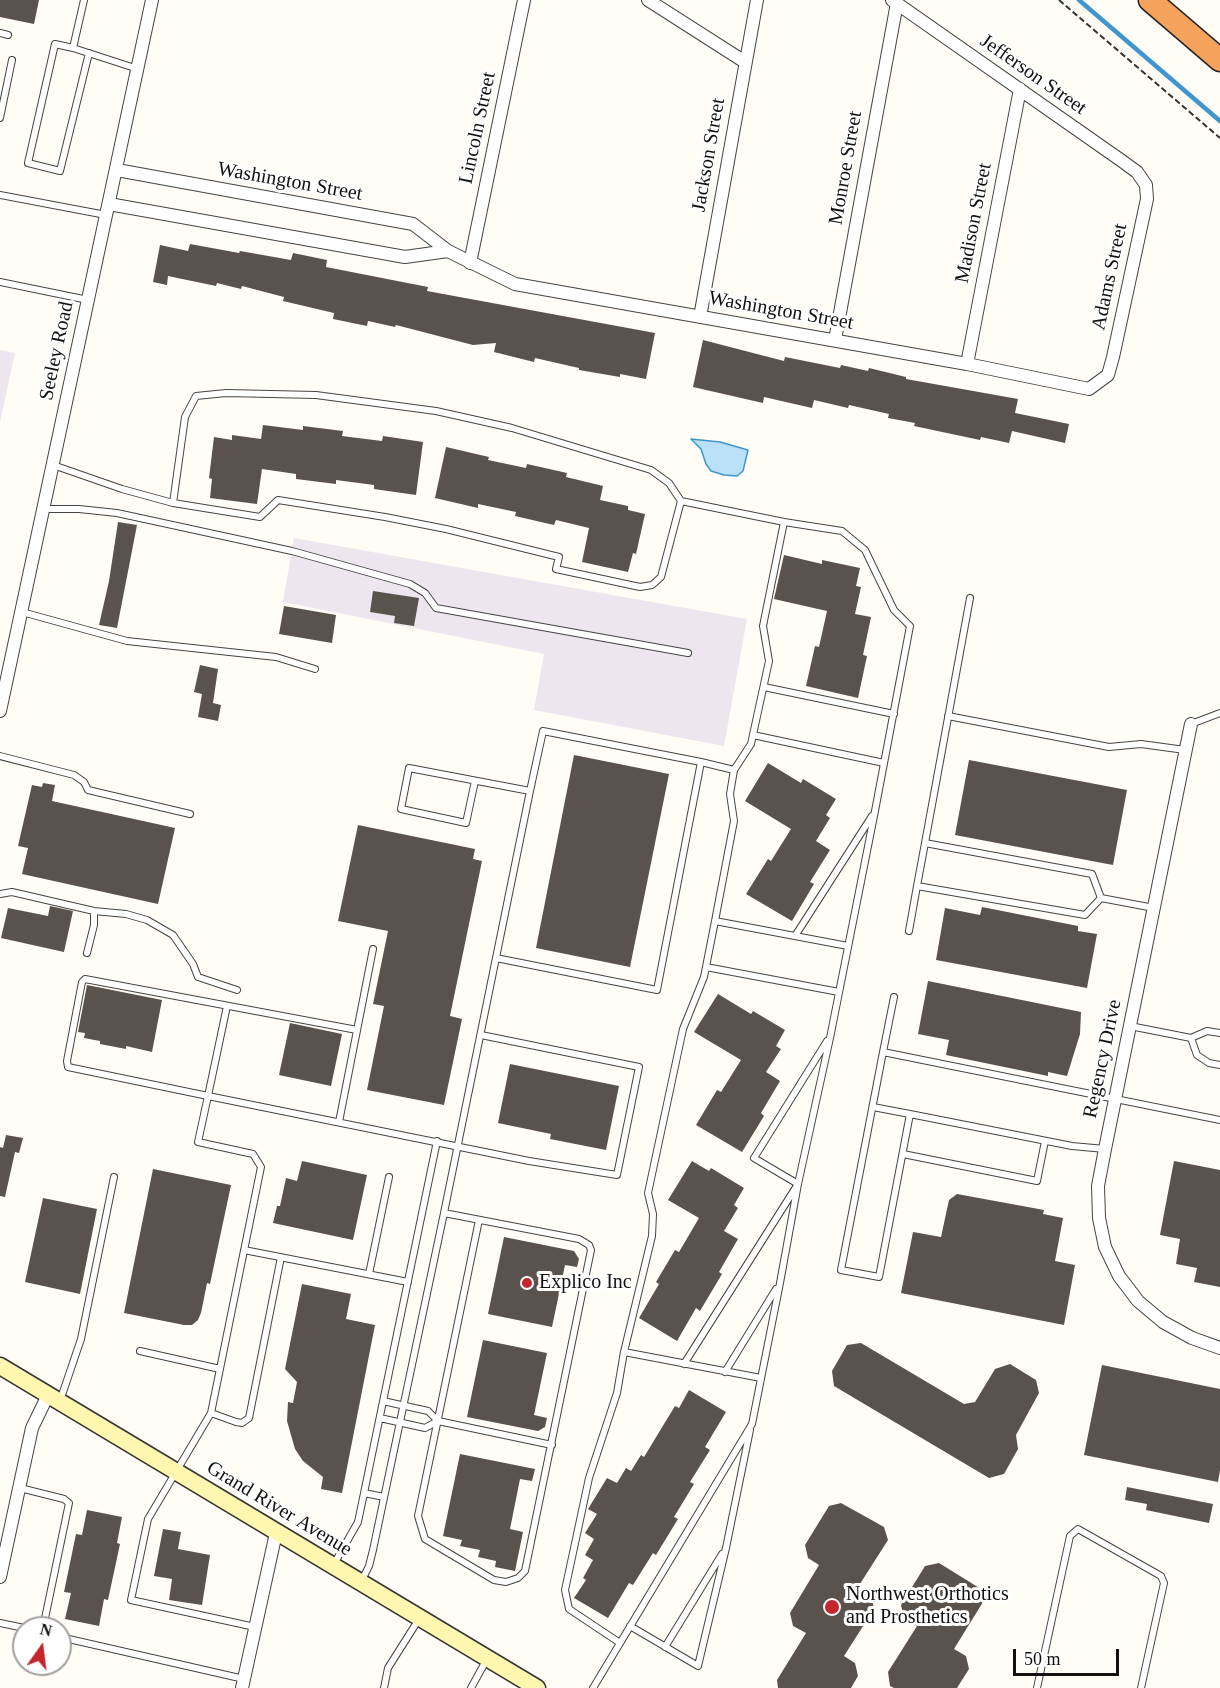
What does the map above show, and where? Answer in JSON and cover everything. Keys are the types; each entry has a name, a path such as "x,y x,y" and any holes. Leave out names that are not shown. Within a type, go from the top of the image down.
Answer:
{"highway":[{"path":"1150,0 1220,60"}],"main road":[{"name":"Grand River Avenue","path":"0,1366 537,1688"}],"street":[{"name":"Seeley Road","path":"0,711 152,0"},
{"name":"Lincoln Street","path":"470,263 524,0"},
{"path":"648,0 745,62"},
{"name":"Jackson Street","path":"700,317 757,0"},
{"name":"Jefferson Street","path":"895,2 1137,172 1146,185"},
{"name":"Monroe Street","path":"835,340 895,2"},
{"name":"Madison Street","path":"967,364 1020,89"},
{"name":"Washington Street","path":"117,170 413,224 448,251 515,284 967,364 1089,389 1108,375"},
{"name":"Adams Street","path":"1108,375 1147,199 1146,185"},
{"path":"108,209 405,257 448,251"},
{"name":"Regency Drive","path":"1191,724 1098,1186 1099,1218 1105,1246 1119,1276 1138,1301 1163,1322 1192,1338 1220,1348"},
{"path":"0,1576 4,1539 19,1488 32,1428 54,1398"},
{"path":"243,1684 276,1533"}],"lane":[{"path":"74,48 84,0"},
{"path":"0,33 9,35"},
{"path":"89,53 60,171 28,163 55,44 74,48 138,69"},
{"path":"0,118 12,60"},
{"path":"0,195 108,209"},
{"path":"0,282 88,300"},
{"path":"173,503 185,417 196,396 226,393 316,395 436,411 512,428 651,470 669,483 681,501 842,531 865,550 894,610 910,626 752,1424 698,1666 630,1626"},
{"path":"53,465 122,489 173,503 260,517 278,500 446,529 559,557 556,568 640,587 652,585 661,577 681,501"},
{"path":"43,509 79,509 117,513 292,551 410,584 425,593 436,608 688,653"},
{"path":"620,1643 569,1609 565,1590 589,1478 616,1393 652,1236 653,1214 648,1193 683,1029 704,977 716,921 734,821 730,794 734,770 751,744 764,687 769,661 764,626 784,522"},
{"path":"909,931 970,598"},
{"path":"21,612 127,640 276,657 315,669"},
{"path":"764,687 894,714"},
{"path":"1191,724 1220,713"},
{"path":"948,716 1109,747 1141,744 1186,750"},
{"path":"361,1582 374,1550 543,731 734,770"},
{"path":"753,735 884,763"},
{"path":"0,756 74,775 84,782 88,789 190,814"},
{"path":"496,958 657,990 701,762"},
{"path":"475,781 466,823 401,809 409,768 530,791"},
{"path":"795,936 875,811"},
{"path":"925,843 1092,874 1101,897"},
{"path":"917,886 1085,915 1101,897"},
{"path":"0,894 12,892 94,911 126,914 147,920 173,935 193,964 198,977 237,990"},
{"path":"1101,897 1154,908"},
{"path":"87,953 94,926 94,911"},
{"path":"716,921 848,946"},
{"path":"339,1122 373,949"},
{"path":"706,967 839,992"},
{"path":"357,1030 86,979 82,982 67,1061 68,1067 208,1096 529,1161 616,1174 639,1067 480,1035"},
{"path":"894,997 841,1270 879,1277 910,1114"},
{"path":"227,1006 198,1142 253,1154 261,1167 211,1413 148,1519 131,1600 255,1628"},
{"path":"1130,1026 1191,1038 1207,1031 1220,1033"},
{"path":"798,1184 754,1158 830,1038"},
{"path":"1191,1038 1197,1055 1209,1063 1220,1065"},
{"path":"883,1052 1220,1120"},
{"path":"873,1107 1045,1140 1105,1149"},
{"path":"903,1154 1037,1181 1045,1140"},
{"path":"333,1566 358,1522 437,1141"},
{"path":"54,1398 81,1339 114,1177"},
{"path":"369,1274 389,1178"},
{"path":"684,1364 798,1184"},
{"path":"444,1213 579,1239 589,1245 591,1250 525,1571 518,1578 506,1582 494,1580 425,1539 418,1516 479,1220"},
{"path":"244,1250 408,1282"},
{"path":"211,1413 242,1423 249,1418 281,1257"},
{"path":"725,1371 780,1283"},
{"path":"140,1351 220,1369"},
{"path":"624,1352 761,1378"},
{"path":"383,1401 428,1411 438,1421 552,1445"},
{"path":"380,1418 425,1428 438,1421"},
{"path":"593,1688 752,1424"},
{"path":"19,1488 64,1499 69,1503 45,1616"},
{"path":"364,1493 384,1497"},
{"path":"1037,1688 1070,1536 1078,1529 1161,1576 1164,1583 1141,1688"},
{"path":"665,1647 726,1548"},
{"path":"384,1688 388,1668 420,1618"},
{"path":"72,1640 243,1684"},
{"path":"471,1688 487,1659"}],"path":[{"path":"1059,0 1220,138"}],"shaded area":[{"path":"0,350 15,353 0,422"},
{"path":"294,538 747,619 724,746 534,710 544,654 283,602"}],"water":[{"path":"691,439 720,442 748,450 743,471 737,476 711,471 701,449"}],"building":[{"path":"0,0 39,0 34,24 0,17"},
{"path":"190,244 291,260 293,253 327,260 326,267 428,287 427,291 655,333 646,379 579,370 579,368 535,358 534,362 494,352 496,343 473,345 396,325 395,327 368,321 367,326 333,319 334,313 283,301 284,297 242,286 241,289 217,283 216,286 168,276 167,285 153,282 160,245 188,251"},
{"path":"703,340 784,361 785,357 840,368 841,365 868,371 869,368 906,377 906,379 1018,399 1015,413 1069,424 1065,443 1012,431 1009,443 981,437 980,440 914,426 915,423 888,418 889,414 849,405 848,408 814,400 812,408 764,397 763,403 693,387"},
{"path":"263,425 303,430 303,426 343,431 342,436 382,441 383,436 423,442 416,495 374,489 374,485 336,480 336,484 296,479 296,474 262,469 257,504 210,498 212,479 209,478 214,437 232,440 232,435 261,439"},
{"path":"446,447 489,457 488,460 526,468 527,464 567,473 566,477 603,486 600,500 628,506 628,510 645,514 636,554 633,553 628,572 582,562 589,528 556,520 554,525 515,516 516,512 478,504 478,508 435,498"},
{"path":"118,522 137,525 117,628 99,625 109,581"},
{"path":"784,555 822,564 822,560 860,568 856,586 861,587 855,614 871,617 863,655 867,656 858,698 806,686 815,646 819,647 827,611 774,599"},
{"path":"373,591 419,598 414,626 394,623 395,616 370,612"},
{"path":"284,606 336,615 332,643 279,634"},
{"path":"200,665 218,669 213,703 221,705 218,721 198,717 202,694 194,692"},
{"path":"574,755 669,774 630,967 536,948"},
{"path":"969,760 1127,790 1113,865 955,835"},
{"path":"768,763 801,783 803,779 836,799 826,815 830,818 816,841 830,850 810,882 814,884 792,921 746,894 768,859 771,861 791,829 745,801"},
{"path":"43,783 55,785 52,801 175,828 158,904 22,874 28,848 18,846 32,785 42,787"},
{"path":"358,825 475,849 473,859 482,861 450,1016 462,1019 444,1105 367,1090 384,1006 373,1004 388,931 338,921"},
{"path":"50,906 73,911 64,952 1,938 8,908 48,916"},
{"path":"982,907 1078,926 1078,931 1097,934 1087,988 936,960 945,908 980,915"},
{"path":"928,981 1081,1012 1080,1034 1067,1076 1048,1072 1048,1076 946,1055 949,1040 918,1034"},
{"path":"87,985 162,1000 152,1052 126,1046 126,1049 100,1044 100,1041 84,1038 85,1033 78,1032"},
{"path":"718,994 751,1014 753,1011 785,1030 776,1046 781,1049 766,1072 780,1081 761,1113 764,1116 742,1152 696,1125 717,1090 721,1092 741,1060 694,1032"},
{"path":"290,1023 342,1034 331,1086 279,1075"},
{"path":"510,1064 619,1086 606,1150 550,1139 551,1134 498,1123"},
{"path":"6,1135 23,1138 19,1153 15,1152 5,1197 0,1196 0,1147 3,1148"},
{"path":"302,1161 367,1175 353,1240 273,1223 277,1206 280,1206 286,1178 297,1181"},
{"path":"692,1161 709,1171 711,1168 744,1188 734,1205 738,1208 724,1231 738,1239 719,1272 722,1274 700,1311 696,1308 677,1341 639,1318 659,1284 656,1282 675,1250 679,1252 699,1218 668,1200"},
{"path":"1174,1161 1220,1170 1220,1287 1194,1282 1197,1268 1176,1264 1180,1239 1160,1235"},
{"path":"153,1169 231,1185 210,1284 207,1283 198,1320 192,1325 124,1313"},
{"path":"957,1194 1044,1210 1043,1214 1063,1218 1055,1261 1075,1265 1064,1325 901,1293 913,1232 941,1237 949,1200"},
{"path":"43,1198 97,1209 80,1294 25,1282"},
{"path":"504,1237 574,1251 579,1259 577,1267 565,1265 552,1327 488,1314"},
{"path":"302,1284 351,1294 346,1319 375,1325 342,1493 321,1489 323,1477 303,1461 295,1449 287,1421 288,1402 293,1403 297,1382 285,1369"},
{"path":"483,1340 547,1353 534,1415 547,1418 545,1427 538,1431 467,1417"},
{"path":"861,1343 964,1404 975,1402 995,1369 1010,1364 1036,1380 1039,1393 1016,1435 1018,1449 1004,1474 989,1478 834,1386 832,1371 847,1345"},
{"path":"1102,1365 1220,1389 1218,1482 1084,1455"},
{"path":"689,1390 726,1412 705,1447 710,1450 690,1482 694,1484 674,1517 678,1519 656,1555 653,1553 633,1585 629,1583 608,1618 574,1598 586,1580 583,1578 593,1560 585,1555 594,1539 585,1533 597,1514 588,1509 607,1478 617,1483 626,1468 631,1471 641,1455 644,1457 675,1406 679,1408"},
{"path":"460,1454 535,1469 532,1481 520,1479 510,1529 523,1532 515,1571 495,1567 496,1561 478,1557 480,1550 460,1546 462,1540 443,1536"},
{"path":"1127,1487 1213,1504 1209,1523 1146,1510 1147,1504 1125,1500"},
{"path":"841,1503 884,1527 888,1540 858,1587 871,1595 874,1609 844,1656 855,1663 858,1676 851,1688 778,1688 777,1680 806,1633 793,1626 790,1613 819,1565 808,1558 805,1545 829,1506"},
{"path":"87,1510 122,1517 117,1543 120,1544 108,1600 104,1599 99,1626 72,1620 72,1616 66,1616 71,1593 64,1592 76,1534 82,1535"},
{"path":"163,1529 181,1532 178,1549 210,1555 202,1605 169,1600 172,1579 154,1576"},
{"path":"939,1563 981,1589 983,1602 954,1649 966,1656 969,1669 957,1688 894,1688 890,1686 888,1672 917,1626 904,1618 901,1605 925,1566"}],"waterway":[{"path":"1079,0 1220,121"}],"place":[{"name":"Explico Inc","path":"527,1283"},
{"name":"Northwest Orthotics and Prosthetics","path":"832,1607"}]}
